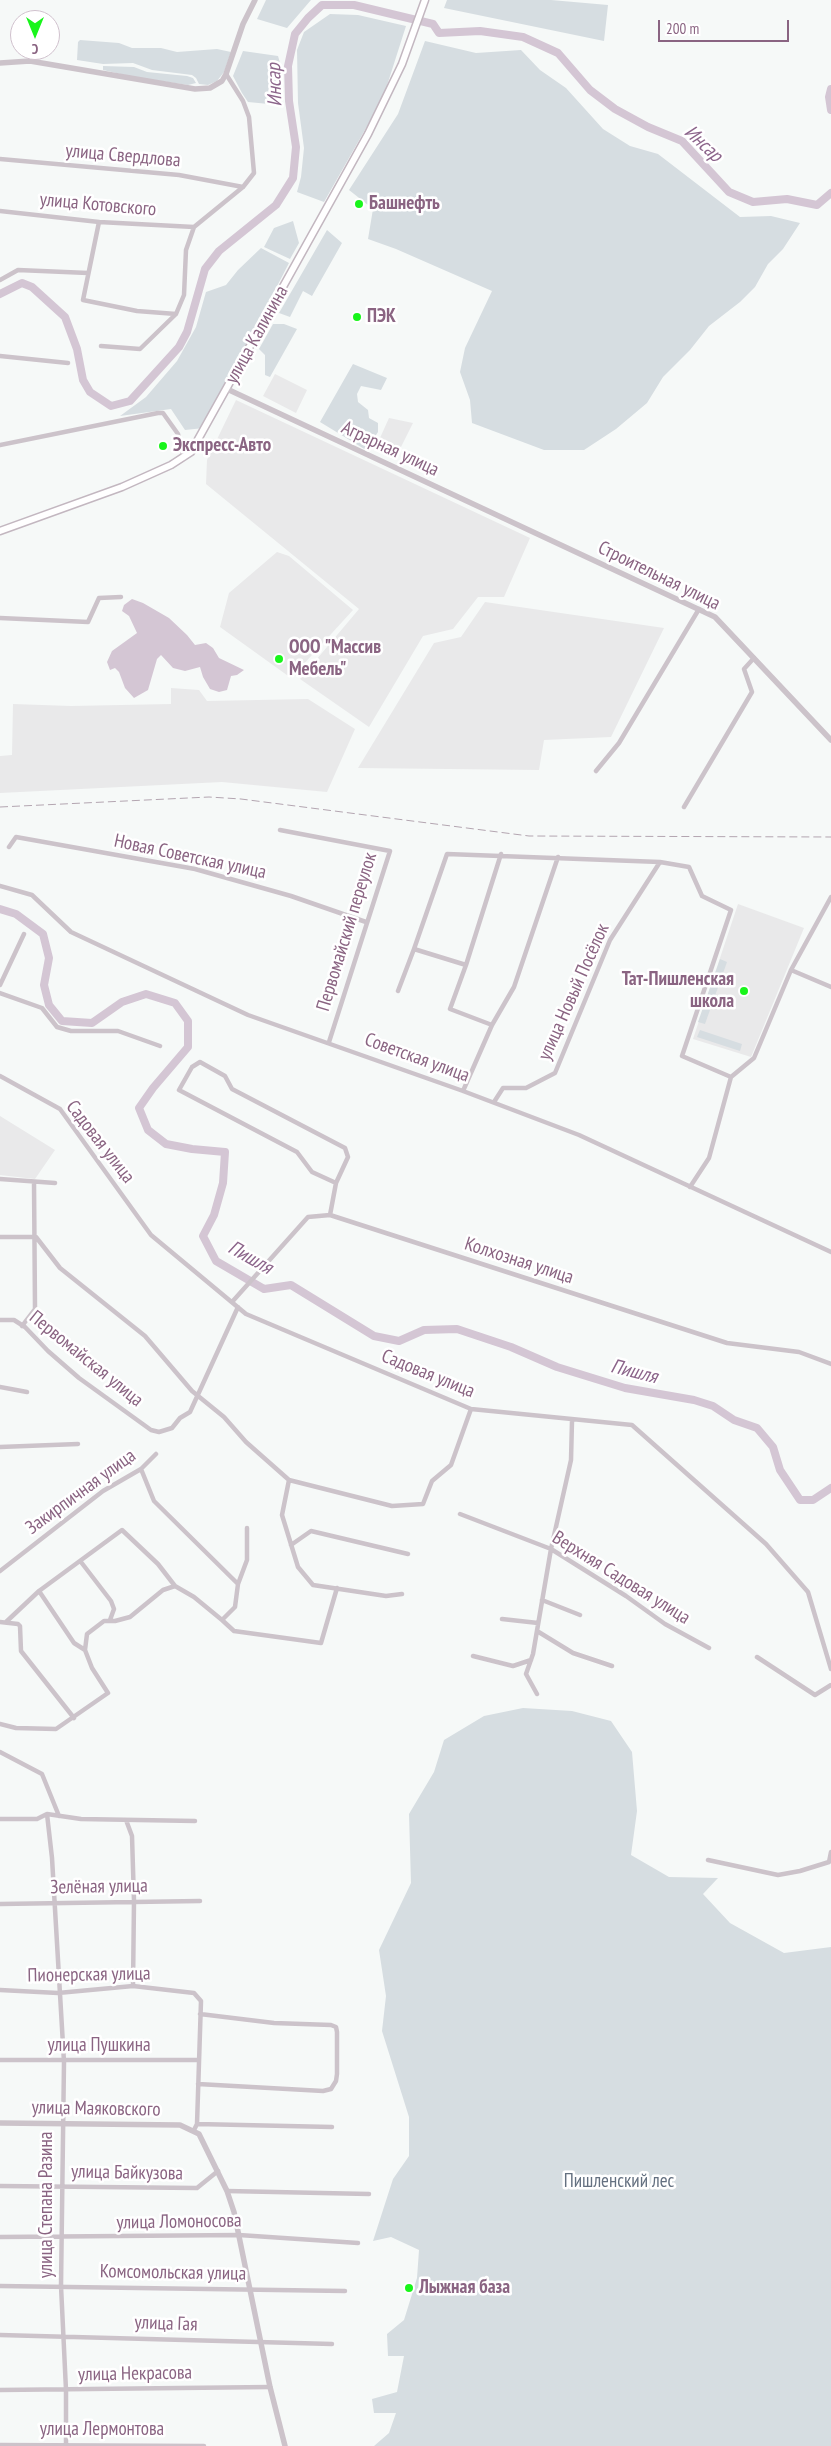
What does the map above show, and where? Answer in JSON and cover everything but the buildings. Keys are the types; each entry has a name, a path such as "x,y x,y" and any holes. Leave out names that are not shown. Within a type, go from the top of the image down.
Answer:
{"main road":[{"name":"улица Калинина","path":"0,531 122,487 184,458 198,441 368,134 392,87 425,0"}],"street":[{"path":"0,63 30,61 195,89 210,88 222,81 226,74 243,24 255,0"},
{"path":"101,346 140,350 176,314 184,294 186,250 194,227 244,187 254,173 249,116 243,101 226,74"},
{"name":"улица Свердлова","path":"0,159 179,175 244,187"},
{"name":"улица Котовского","path":"0,211 99,222 194,227"},
{"path":"99,222 83,300 137,310 176,314"},
{"path":"0,280 18,270 88,272"},
{"path":"0,356 68,363"},
{"name":"Аграрная улица","path":"227,389 540,535"},
{"path":"0,445 158,413 163,414 178,434 184,458"},
{"name":"Строительная улица","path":"540,535 715,617 831,740"},
{"path":"0,618 88,622 99,598 121,597"},
{"path":"596,771 619,743 699,609"},
{"path":"684,807 752,692 744,669 754,658"},
{"name":"Первомайский переулок","path":"280,830 390,851 329,1042"},
{"name":"Новая Советская улица","path":"9,847 16,837 195,870 291,896 366,922"},
{"path":"398,991 447,854 502,854 660,862 689,867 702,896 731,910 682,1056 730,1077"},
{"path":"492,1025 450,1009 502,854"},
{"path":"463,1091 492,1025 514,987 558,857"},
{"name":"улица Новый Посёлок","path":"494,1102 503,1088 526,1088 555,1073 610,940 660,862"},
{"name":"Советская улица","path":"0,886 32,896 71,932 248,1015 329,1042 494,1102 578,1135 831,1252"},
{"path":"690,1187 709,1158 730,1077 754,1058 791,970 831,897"},
{"path":"0,985 24,934"},
{"path":"414,949 466,965"},
{"path":"791,970 831,987"},
{"path":"0,993 42,1008 57,1027 71,1031 118,1031 160,1046"},
{"path":"330,1215 336,1183 348,1157 345,1148 232,1089 225,1076 200,1062 192,1066 179,1090 297,1152 312,1172 336,1183"},
{"name":"Садовая улица","path":"0,1076 60,1109 151,1235 246,1314 471,1409 572,1421 632,1425 766,1544 808,1592 831,1669"},
{"path":"0,1179 55,1183"},
{"path":"22,1326 35,1309 34,1182"},
{"name":"Колхозная улица","path":"232,1302 308,1217 330,1215 727,1343 799,1352 831,1364"},
{"path":"0,1237 36,1237 60,1268 145,1336 197,1396 224,1417 246,1442 289,1480 392,1506 423,1504 432,1481 452,1465 471,1409"},
{"path":"197,1396 238,1308"},
{"name":"Первомайская улица","path":"0,1320 14,1320 79,1378 151,1430 159,1432 172,1428 180,1418 190,1412 197,1396"},
{"path":"0,1387 27,1392"},
{"path":"537,1694 526,1674 531,1660 551,1549 571,1460 572,1421"},
{"path":"0,1448 78,1444"},
{"name":"Закирпичная улица","path":"0,1571 103,1491 141,1469 156,1454"},
{"path":"141,1469 154,1501 238,1584"},
{"path":"289,1480 282,1515 298,1566 313,1585 386,1596 402,1594"},
{"name":"Верхняя Садовая улица","path":"460,1514 551,1549 626,1596 665,1624 709,1648"},
{"path":"222,1620 235,1606 238,1584 247,1560 247,1528"},
{"path":"3,1622 39,1592 122,1530 158,1564 176,1586 194,1597 234,1631 321,1643 337,1588"},
{"path":"291,1545 311,1531 408,1554"},
{"path":"81,1562 111,1600 114,1609 110,1620"},
{"path":"0,1724 16,1728 56,1729 108,1693 92,1668 86,1650 87,1634 104,1621 121,1620 130,1617 163,1590 176,1586"},
{"path":"39,1592 74,1643 86,1650"},
{"path":"542,1600 580,1615"},
{"path":"502,1619 538,1623"},
{"path":"3,1622 20,1626 21,1651 74,1718"},
{"path":"537,1631 573,1653 612,1666"},
{"path":"473,1656 513,1666 531,1660"},
{"path":"757,1657 816,1695 831,1685"},
{"path":"0,1752 42,1774 59,1816"},
{"path":"0,1819 37,1819 47,1814 81,1819 195,1821"},
{"name":"улица Степана Разина","path":"47,1814 52,1858 58,1993 64,2062 61,2286 66,2390 66,2445"},
{"path":"126,1820 132,1836 134,1901 133,1986"},
{"path":"708,1860 778,1875 800,1871 829,1862 831,1852"},
{"name":"Зелёная улица","path":"0,1904 200,1901"},
{"name":"Пионерская улица","path":"0,1990 58,1993 133,1986 194,1993 201,2002 198,2084 194,2128"},
{"path":"198,2084 323,2091 331,2089 336,2081 337,2074 336,2027 331,2025 274,2023 200,2014"},
{"name":"улица Пушкина","path":"0,2060 64,2062 199,2060"},
{"name":"улица Маяковского","path":"0,2123 180,2125 194,2128 332,2127"},
{"path":"194,2128 206,2145 227,2192 239,2235 270,2387 285,2446"},
{"name":"улица Байкузова","path":"0,2186 197,2188 218,2171"},
{"path":"227,2192 369,2194"},
{"name":"улица Ломоносова","path":"0,2237 61,2238 239,2235 358,2243"},
{"name":"Комсомольская улица","path":"0,2286 345,2290"},
{"name":"улица Гая","path":"0,2335 332,2344"},
{"name":"улица Некрасова","path":"0,2390 270,2387"},
{"name":"улица Лермонтова","path":"0,2445 204,2446"}],"shaded area":[{"path":"275,374 307,390 296,413 263,396"},
{"path":"236,400 530,538 504,597 478,597 453,629 423,636 369,727 300,679 359,609 206,484 207,460"},
{"path":"389,418 413,423 395,459 375,449"},
{"path":"277,552 289,556 353,610 291,678 220,627 229,593"},
{"path":"132,599 169,618 195,645 206,643 213,648 219,658 244,670 237,675 231,676 227,690 219,692 210,689 200,667 185,671 173,668 161,655 157,659 148,690 134,698 125,688 119,672 115,668 110,670 107,662 112,651 137,633 129,616 122,611 124,605"},
{"path":"485,602 664,628 611,737 544,740 539,770 358,768 434,643 461,637"},
{"path":"171,688 199,690 207,701 308,699 355,729 327,792 222,782 0,793 0,756 12,755 13,704 71,706 171,704"},
{"name":"Тат-Пишленская школа","path":"738,904 804,928 751,1057 693,1039"},
{"path":"0,1116 55,1150 35,1179 0,1175"}],"green space":[{"path":"266,0 311,0 287,28 257,19"},
{"path":"447,0 551,0 608,5 604,41 444,8"},
{"path":"330,14 358,15 406,26 383,98 324,202 297,192 301,177 304,148 298,103 297,50 304,32"},
{"path":"80,40 119,43 132,48 161,48 177,52 217,49 231,52 224,72 217,81 208,85 199,84 192,75 152,70 133,63 103,64 77,60 78,42"},
{"path":"425,41 476,53 521,50 540,70 566,88 603,129 630,146 658,154 740,217 771,216 800,223 783,249 768,264 755,287 740,302 709,326 690,350 663,377 647,403 616,429 584,450 544,450 472,423 470,400 460,372 465,348 492,291 396,249 368,239 373,209 349,190 398,114"},
{"path":"243,51 278,56 280,63 278,91 282,100 279,105 248,102 242,93 233,76"},
{"path":"103,66 134,67 147,72 187,76 193,78 196,83 188,85 134,77 103,70"},
{"path":"293,221 299,243 290,259 264,247 274,228"},
{"path":"327,230 342,243 312,296 303,291 290,317 279,313"},
{"path":"261,248 289,263 204,428 185,430 171,409 120,416 146,397 177,361 196,327 206,292 226,285 238,270"},
{"path":"273,324 284,324 297,329 270,377 265,375 265,355 259,349"},
{"path":"353,364 387,378 381,390 361,386 357,394 358,402 368,410 369,418 378,423 378,432 366,450 320,422"},
{"path":"720,959 727,962 705,1024 698,1022"},
{"path":"700,1030 742,1044 740,1051 697,1037"},
{"name":"Пишленский лес","path":"523,1708 572,1711 611,1721 632,1752 637,1811 631,1855 669,1877 718,1878 703,1894 730,1923 784,1953 831,1947 831,2446 374,2446 389,2433 396,2413 374,2413 372,2399 397,2392 404,2356 388,2356 387,2334 404,2320 417,2278 419,2250 391,2237 373,2241 393,2179 409,2156 409,2117 382,2031 386,1996 379,1950 411,1883 409,1814 434,1772 444,1740 484,1716"}],"waterway":[{"name":"Инсар","path":"0,294 22,283 32,287 65,317 77,349 83,380 90,392 111,406 130,401 179,347 187,332 205,269 219,251 276,205 293,178 296,147 289,101 288,66 295,34 322,5 354,5 433,24 439,33 480,31 523,37 558,53 590,90 615,109 648,127 682,141 729,192 753,202 787,199 817,205 831,193"},
{"name":"Инсар","path":"831,89 829,97 831,110"},
{"name":"Пишля","path":"0,909 16,914 43,934 49,958 44,985 49,1005 62,1021 92,1023 122,1002 146,994 175,1003 188,1021 188,1047 153,1088 139,1108 148,1130 166,1144 225,1152 223,1183 214,1215 203,1236 216,1261 264,1289 291,1285 374,1336 399,1341 424,1330 457,1329 511,1347 557,1367 625,1388 694,1400 713,1406 734,1420 757,1428 773,1447 780,1470 800,1500 813,1500 831,1488"}],"railway":[{"path":"0,807 209,797 241,799 529,836 831,837"}],"place":[{"name":"Башнефть","path":"359,204"},
{"name":"ПЭК","path":"357,317"},
{"name":"Экспресс-Авто","path":"163,446"},
{"name":"ООО \"Массив Мебель\"","path":"279,659"},
{"name":"Тат-Пишленская школа","path":"744,991"},
{"name":"Лыжная база","path":"409,2288"}]}
